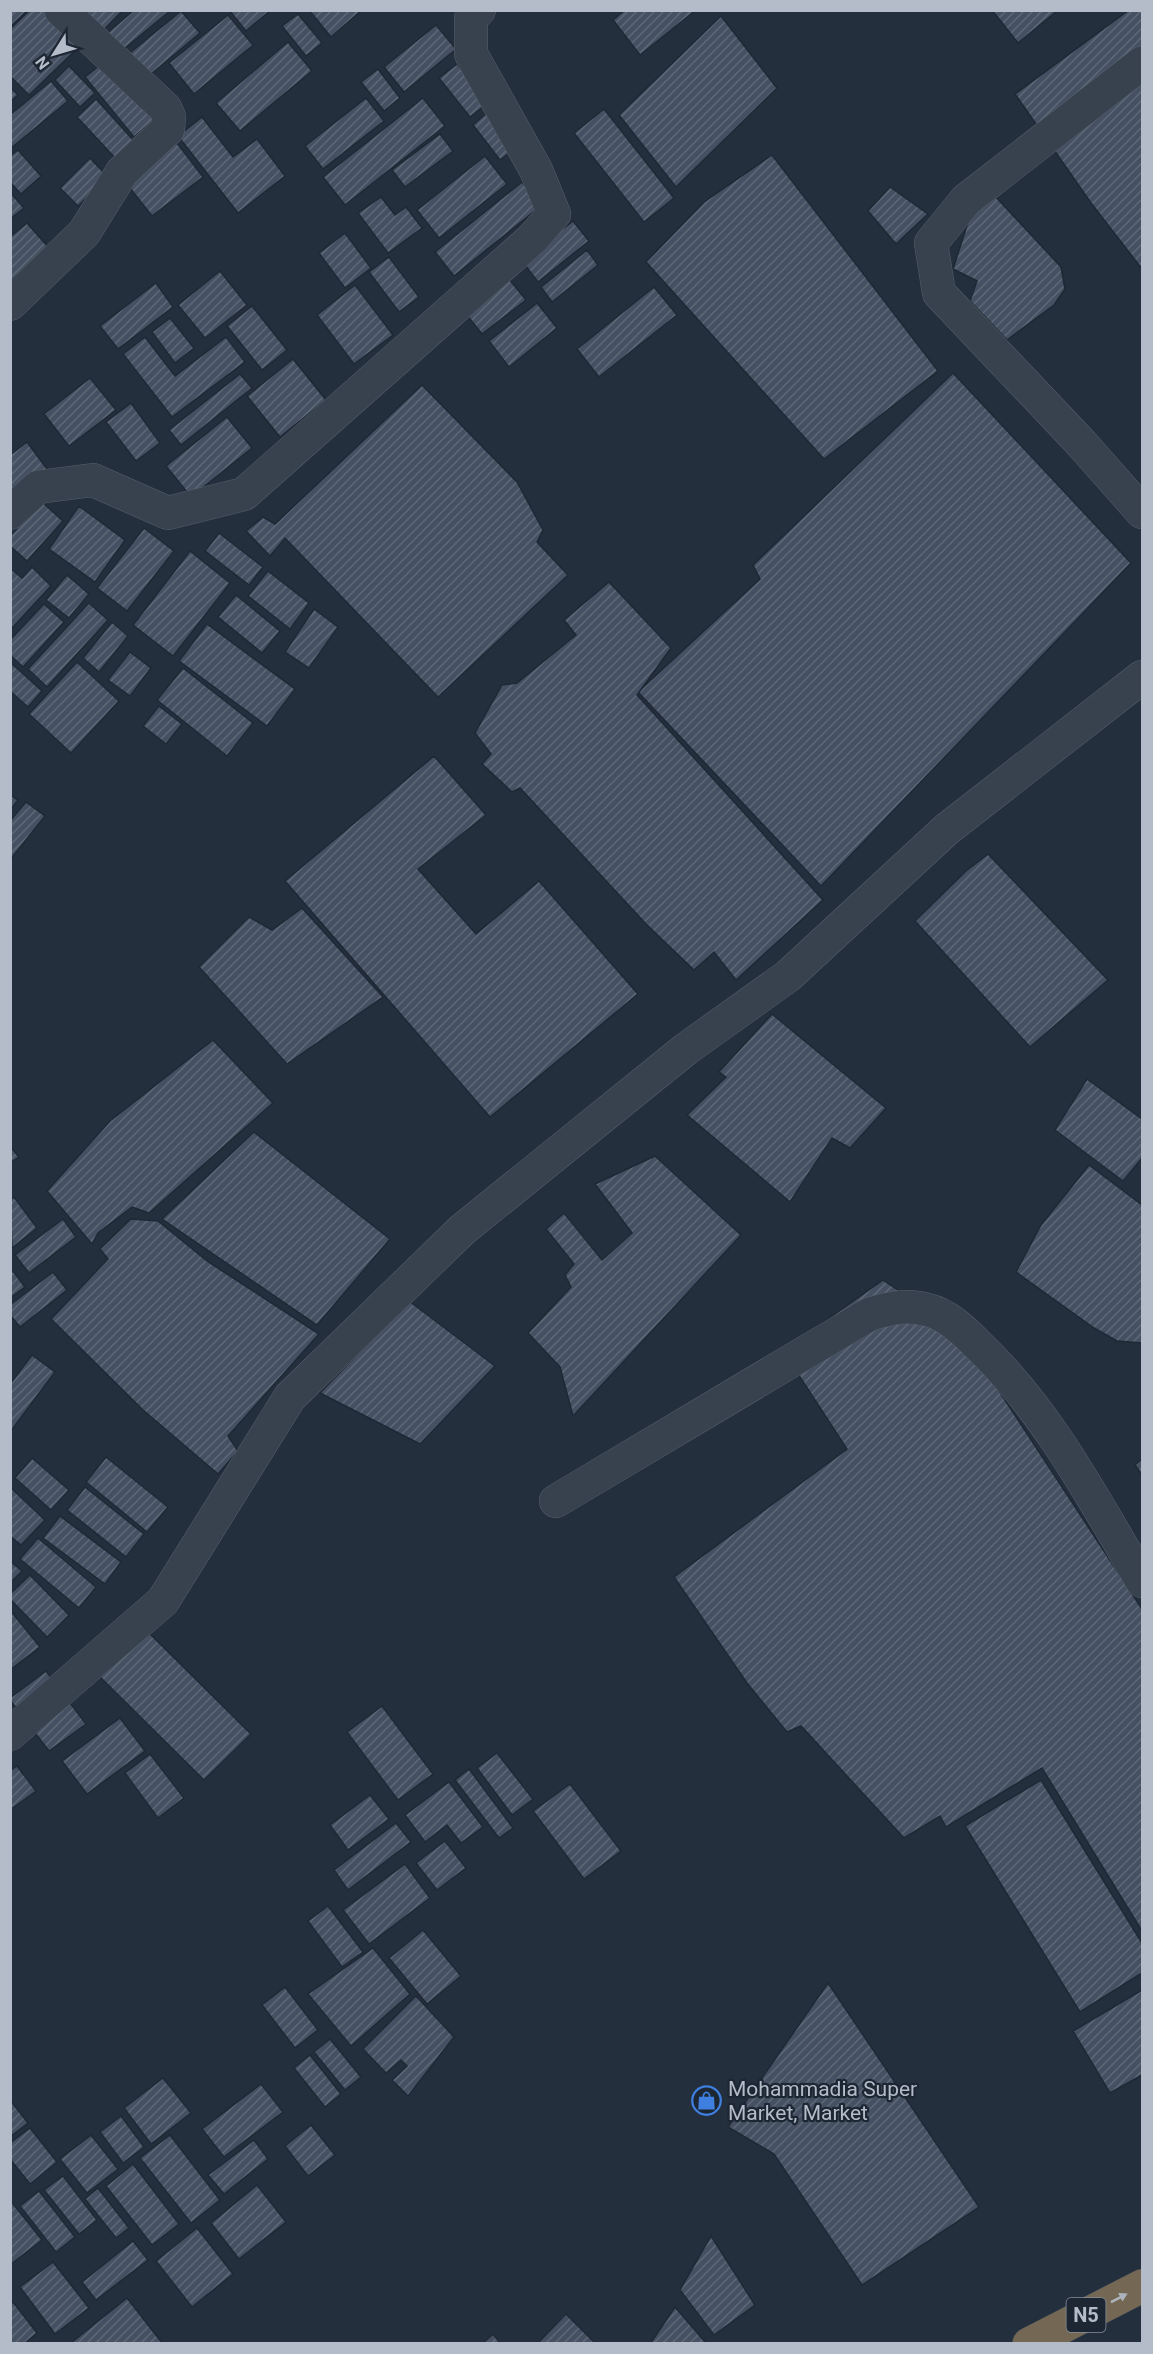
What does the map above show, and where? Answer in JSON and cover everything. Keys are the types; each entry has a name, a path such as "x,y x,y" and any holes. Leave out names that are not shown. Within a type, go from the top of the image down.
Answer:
{"highway":[{"name":"N5","path":"1029,2343 1051,2336 1143,2286"}],"street":[{"path":"10,304 84,233 122,172 168,129 169,117 165,108 61,10"},
{"path":"10,513 38,487 93,480 168,513 244,494 532,239 554,214 536,170 471,54 471,18 478,10"},
{"path":"1143,63 966,200 931,243 939,293 1143,512"},
{"path":"12,1730 163,1601 290,1397 462,1230 686,1049 788,975 947,829 1143,677"},
{"path":"556,1501 870,1314 899,1306 909,1307 929,1310 961,1328 1000,1365 1044,1420 1143,1581"}],"building":[{"path":"10,10 28,10 10,27"},
{"path":"30,10 53,10 83,43 29,95 10,76 10,29"},
{"path":"73,10 123,10 99,35"},
{"path":"134,10 171,10 119,53 105,35"},
{"path":"229,10 271,10 246,31"},
{"path":"309,10 362,10 331,37"},
{"path":"625,10 696,10 640,55 613,20"},
{"path":"992,10 1058,10 1018,43"},
{"path":"1129,10 1142,10 1142,269 1091,203 1015,94"},
{"path":"181,11 200,33 144,80 125,57"},
{"path":"298,14 322,43 306,56 282,26"},
{"path":"228,15 253,45 194,94 169,63"},
{"path":"721,16 777,88 676,187 619,115"},
{"path":"436,25 456,49 404,92 384,67"},
{"path":"288,42 312,71 240,131 216,103"},
{"path":"105,61 154,120 134,137 85,77"},
{"path":"457,64 488,103 470,117 439,78"},
{"path":"69,66 95,93 80,107 55,80"},
{"path":"378,69 400,98 384,111 361,82"},
{"path":"51,81 68,101 10,149 10,115"},
{"path":"10,87 18,95 10,102"},
{"path":"366,98 384,121 323,169 305,146"},
{"path":"423,98 445,126 345,205 323,177"},
{"path":"96,99 134,141 116,159 77,117"},
{"path":"604,109 674,198 644,222 574,133"},
{"path":"489,111 517,147 500,160 473,125"},
{"path":"202,117 233,157 257,139 285,176 238,213 178,136"},
{"path":"440,134 453,151 405,187 392,170"},
{"path":"177,143 203,177 152,216 126,183"},
{"path":"18,150 41,176 21,194 10,182 10,156"},
{"path":"772,155 938,371 824,459 646,262 704,202"},
{"path":"485,156 507,184 439,238 417,210"},
{"path":"90,158 108,177 78,206 60,188"},
{"path":"522,182 541,206 454,276 435,252"},
{"path":"890,187 928,214 896,244 868,211"},
{"path":"10,192 24,208 10,219"},
{"path":"994,195 1061,267 1065,289 1054,305 1007,340 970,301 977,281 953,269 970,216"},
{"path":"381,197 395,215 406,207 422,228 388,253 358,213"},
{"path":"573,221 589,241 538,282 522,261"},
{"path":"27,223 49,248 10,281 10,237"},
{"path":"345,233 371,268 345,288 319,253"},
{"path":"587,250 598,265 552,302 541,287"},
{"path":"389,257 419,297 399,312 369,272"},
{"path":"220,271 247,305 205,338 178,305"},
{"path":"509,279 526,300 482,334 466,314"},
{"path":"156,283 173,307 118,349 100,326"},
{"path":"355,285 393,335 354,364 317,315"},
{"path":"654,287 677,315 599,377 577,349"},
{"path":"537,303 557,328 509,367 489,341"},
{"path":"252,306 287,350 262,370 227,326"},
{"path":"170,318 194,348 175,363 152,332"},
{"path":"145,337 175,376 226,337 245,362 172,417 123,354"},
{"path":"293,359 326,400 280,437 247,396"},
{"path":"953,373 1131,563 821,886 638,692 760,579 753,565"},
{"path":"240,374 252,388 181,445 169,430"},
{"path":"90,378 116,410 69,446 44,414"},
{"path":"422,385 517,482 543,530 537,542 568,575 438,697 285,538 270,556 246,531 263,517 275,524"},
{"path":"131,403 160,443 136,461 106,422"},
{"path":"227,417 252,448 191,497 166,466"},
{"path":"27,442 47,469 10,497 10,455"},
{"path":"42,502 63,521 27,561 10,546 10,536"},
{"path":"79,506 125,540 95,582 49,549"},
{"path":"144,528 174,551 127,611 97,588"},
{"path":"219,533 263,567 249,585 205,551"},
{"path":"190,551 230,583 173,656 133,625"},
{"path":"32,567 51,586 10,630 10,568 22,578"},
{"path":"268,571 309,603 290,629 248,596"},
{"path":"67,575 89,594 69,618 46,600"},
{"path":"609,582 671,648 637,695 823,900 736,980 714,952 694,970 646,924 520,788 512,792 482,764 491,754 475,733 502,685 517,683 576,635 564,620"},
{"path":"236,595 280,631 262,653 218,617"},
{"path":"89,603 108,620 47,687 28,669"},
{"path":"44,604 64,622 23,667 10,655 10,640"},
{"path":"314,609 338,627 309,668 285,652"},
{"path":"112,622 128,636 99,672 83,658"},
{"path":"207,624 295,689 267,726 179,661"},
{"path":"130,652 151,668 130,696 108,680"},
{"path":"10,662 42,691 28,707 10,691"},
{"path":"77,662 119,701 71,753 29,714"},
{"path":"183,668 253,723 227,756 157,700"},
{"path":"159,706 182,724 166,744 143,726"},
{"path":"434,756 486,815 418,869 476,934 539,881 638,994 490,1117 285,881"},
{"path":"10,795 18,800 10,810"},
{"path":"26,802 45,816 10,860 10,821"},
{"path":"988,854 1108,980 1030,1047 915,921 966,871"},
{"path":"302,908 383,997 287,1064 199,967 249,917 272,930"},
{"path":"772,1014 886,1108 850,1148 832,1138 790,1202 687,1115 726,1077 719,1072"},
{"path":"213,1040 273,1103 149,1213 132,1207 98,1233 92,1244 47,1191 110,1121"},
{"path":"1087,1079 1142,1119 1142,1158 1123,1181 1055,1130"},
{"path":"254,1132 390,1239 317,1325 162,1219"},
{"path":"10,1146 19,1157 10,1163"},
{"path":"655,1156 741,1235 573,1416 560,1367 528,1333 571,1287 565,1275 574,1264 546,1229 564,1213 602,1260 632,1233 595,1184"},
{"path":"1089,1165 1142,1205 1142,1343 1117,1341 1094,1328 1016,1272 1041,1225"},
{"path":"14,1197 37,1228 12,1248 10,1200"},
{"path":"63,1219 76,1237 29,1273 15,1255"},
{"path":"131,1219 158,1221 207,1261 319,1334 228,1436 238,1451 218,1474 143,1410 51,1319 108,1259 100,1249"},
{"path":"10,1267 25,1287 10,1298"},
{"path":"53,1272 67,1290 20,1327 10,1315 10,1305"},
{"path":"883,1280 961,1333 1142,1609 1142,1931 1042,1768 946,1827 940,1816 904,1838 801,1726 787,1732 747,1683 674,1577 847,1449 783,1351"},
{"path":"409,1301 495,1366 420,1444 320,1393"},
{"path":"32,1355 55,1372 10,1432 10,1384"},
{"path":"106,1457 168,1507 147,1532 86,1482"},
{"path":"32,1458 69,1490 51,1510 15,1478"},
{"path":"1142,1459 1142,1475 1135,1465"},
{"path":"10,1487 45,1520 21,1545 10,1536"},
{"path":"85,1487 144,1534 126,1557 67,1510"},
{"path":"60,1516 121,1562 105,1584 43,1538"},
{"path":"38,1538 96,1587 79,1608 20,1559"},
{"path":"10,1561 22,1571 10,1583"},
{"path":"30,1575 69,1615 47,1637 10,1599 10,1594"},
{"path":"10,1610 40,1647 10,1670"},
{"path":"146,1630 251,1734 204,1780 100,1677"},
{"path":"46,1671 86,1724 49,1751 10,1700"},
{"path":"382,1706 433,1774 398,1800 347,1732"},
{"path":"120,1718 145,1751 87,1794 62,1761"},
{"path":"497,1753 533,1799 512,1815 477,1768"},
{"path":"150,1754 184,1798 158,1818 125,1773"},
{"path":"17,1766 36,1791 10,1810 10,1771"},
{"path":"469,1769 513,1828 499,1838 455,1780"},
{"path":"1041,1780 1142,1943 1142,1973 1080,2012 965,1826"},
{"path":"449,1782 483,1827 461,1843 447,1825 425,1842 405,1815"},
{"path":"570,1784 621,1851 584,1879 533,1811"},
{"path":"370,1795 389,1819 348,1850 330,1825"},
{"path":"396,1823 411,1842 348,1890 334,1870"},
{"path":"445,1841 466,1868 437,1890 416,1863"},
{"path":"405,1864 430,1898 369,1944 343,1910"},
{"path":"328,1906 363,1952 342,1967 308,1921"},
{"path":"423,1930 461,1976 427,2004 389,1958"},
{"path":"373,1948 410,1994 351,2046 308,1994"},
{"path":"828,1983 979,2207 862,2285 774,2154 728,2127"},
{"path":"285,1987 318,2030 295,2048 262,2005"},
{"path":"1142,1990 1142,2075 1110,2093 1073,2031"},
{"path":"416,1996 454,2037 408,2096 392,2080 407,2066 401,2060 386,2073 363,2049"},
{"path":"330,2039 361,2077 345,2090 314,2052"},
{"path":"310,2055 341,2094 325,2107 294,2068"},
{"path":"163,2078 191,2113 151,2144 124,2108"},
{"path":"261,2084 283,2112 224,2157 202,2129"},
{"path":"10,2102 28,2123 10,2137"},
{"path":"121,2116 144,2147 123,2163 100,2132"},
{"path":"311,2125 335,2155 308,2176 285,2146"},
{"path":"30,2128 57,2162 30,2184 10,2159 10,2143"},
{"path":"91,2135 118,2169 87,2193 60,2159"},
{"path":"170,2135 220,2200 191,2223 140,2158"},
{"path":"254,2140 268,2159 224,2194 208,2175"},
{"path":"133,2164 179,2224 152,2245 106,2186"},
{"path":"63,2176 97,2220 79,2234 44,2190"},
{"path":"257,2185 286,2222 239,2259 211,2223"},
{"path":"98,2188 129,2228 116,2238 85,2199"},
{"path":"39,2191 75,2237 56,2252 20,2206"},
{"path":"10,2200 42,2240 10,2265"},
{"path":"197,2228 233,2274 192,2307 156,2261"},
{"path":"711,2236 755,2305 714,2335 680,2290"},
{"path":"133,2241 148,2260 96,2300 82,2282"},
{"path":"53,2262 89,2308 55,2334 20,2287"},
{"path":"127,2298 163,2344 71,2343"},
{"path":"13,2302 37,2333 24,2344 10,2344 10,2305"},
{"path":"675,2307 706,2343 650,2344"},
{"path":"566,2314 596,2344 537,2344"},
{"path":"493,2334 501,2344 482,2344"}],"place":[{"name":"Mohammadia Super Market, Market","path":"707,2101"}]}
